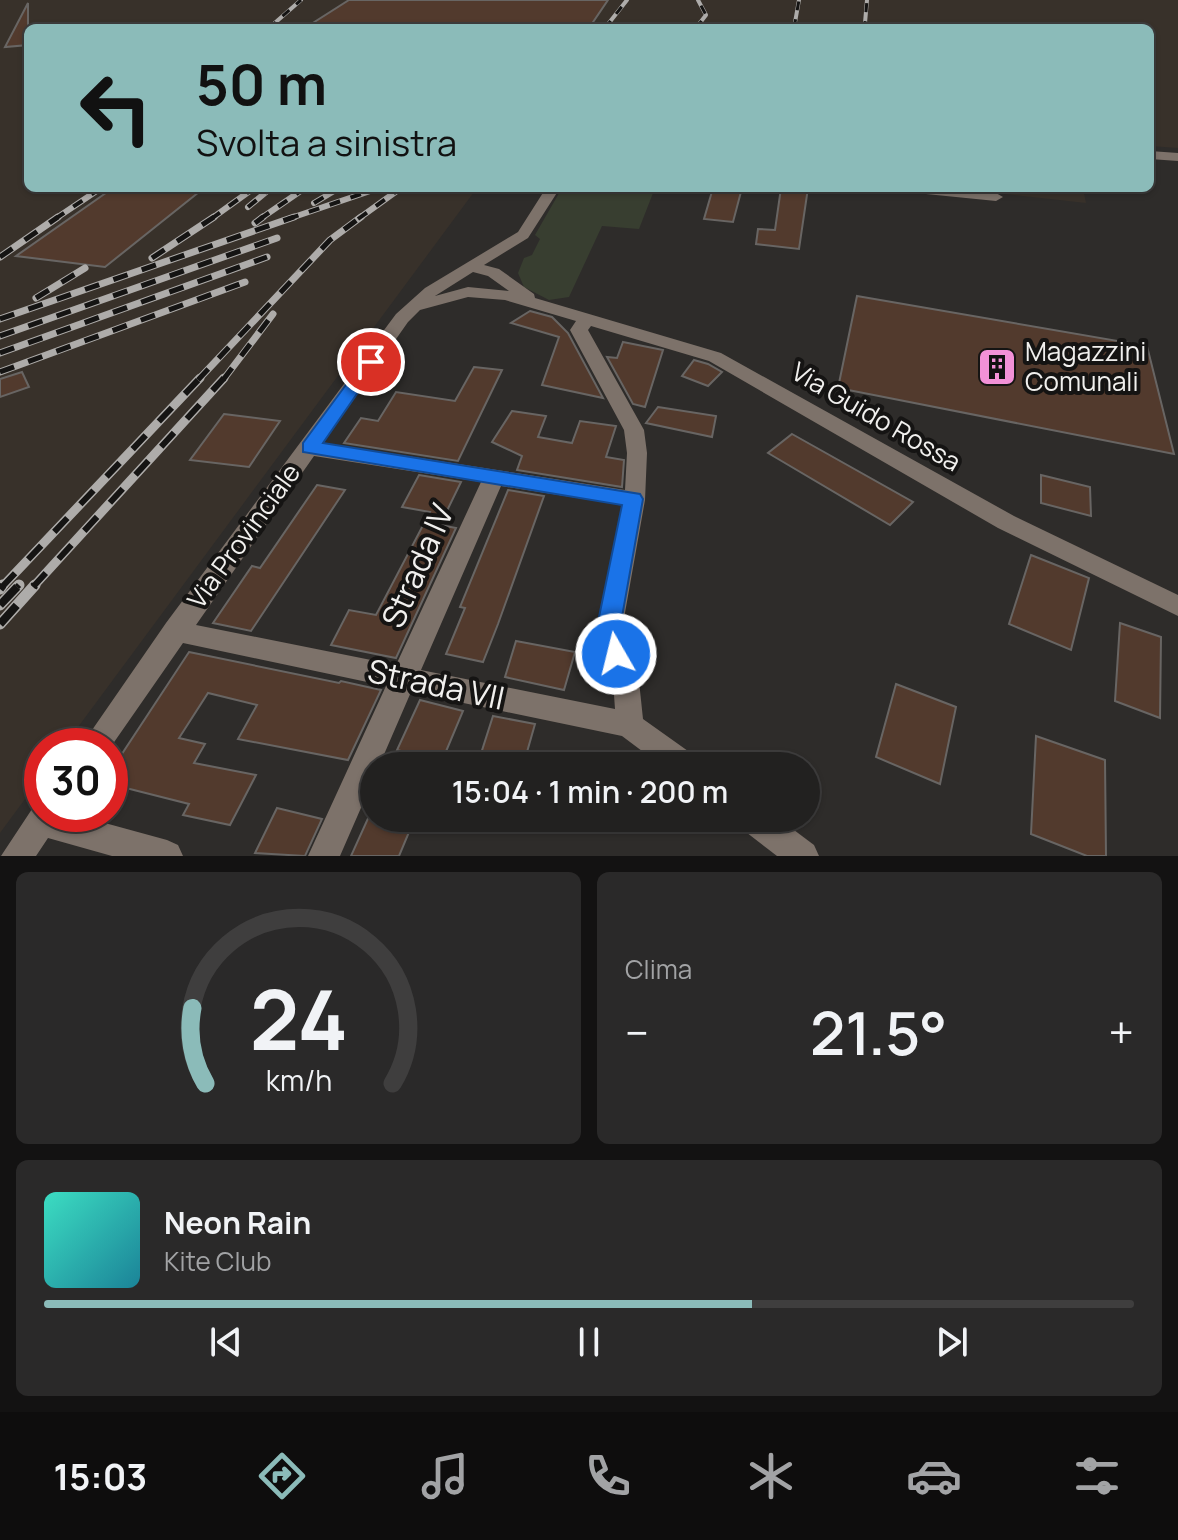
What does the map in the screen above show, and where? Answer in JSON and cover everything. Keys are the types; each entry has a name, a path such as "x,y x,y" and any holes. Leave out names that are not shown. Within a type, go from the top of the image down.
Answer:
{"street":[{"path":"1154,155 1178,157"},
{"path":"509,290 508,267 523,235 550,192"},
{"path":"946,192 996,197"},
{"name":"Via Provinciale","path":"108,728 413,307 431,291 523,235"},
{"name":"Via Guido Rossa","path":"469,267 479,281 535,302 715,357 1006,522 1178,606"},
{"name":"Via Guido Rossa","path":"413,307 468,292 509,290"},
{"path":"587,318 579,330 634,430 638,447 633,499 610,617 616,654 626,681 629,725"},
{"path":"310,448 633,499"},
{"name":"Strada IV","path":"324,856 494,477"},
{"name":"Strada VII","path":"175,631 629,725 666,752"},
{"path":"17,856 35,832"},
{"path":"90,832 167,856"},
{"path":"771,832 803,856"}],"shaded area":[{"path":"0,0 1178,0 1178,148 1154,146 1154,24 24,24 24,192 474,192 77,728 24,728 24,800 0,833"},
{"path":"986,192 1084,192 1086,203"}],"green space":[{"path":"560,192 653,192 639,229 602,226 569,297 549,300 524,287 518,273 524,258 532,255 540,239 535,235"}],"building":[{"path":"349,0 608,0 592,24 311,24"},
{"path":"28,3 24,45 5,47"},
{"path":"107,192 199,192 105,267 16,256"},
{"path":"712,192 741,192 733,222 704,219"},
{"path":"780,192 807,192 799,249 756,244 758,229 775,230"},
{"name":"Magazzini Comunali","path":"857,296 1147,346 1174,454 838,388"},
{"path":"530,311 552,317 568,333 603,398 542,385 559,337 511,323"},
{"path":"623,342 663,350 645,407 633,404 607,357 617,358"},
{"path":"694,360 722,372 708,386 682,376"},
{"path":"474,367 502,370 458,461 344,443 361,418 378,421 396,392 455,401"},
{"path":"22,372 29,387 0,397 0,379"},
{"path":"658,407 716,416 712,437 646,423"},
{"path":"512,411 546,416 538,437 572,443 580,421 616,426 606,457 624,460 622,487 517,470 522,456 492,442"},
{"path":"224,414 280,421 249,467 190,460"},
{"path":"792,434 913,502 890,525 768,453"},
{"path":"419,475 461,482 440,525 456,528 396,658 331,645 349,610 376,615 430,512 402,507"},
{"path":"1041,475 1090,487 1091,516 1041,503"},
{"path":"317,485 345,490 251,631 213,623 252,566 260,568"},
{"path":"508,490 544,496 498,624 483,662 446,654 465,608 460,607"},
{"path":"1031,555 1089,578 1071,650 1009,624"},
{"path":"1120,623 1161,637 1160,718 1115,701"},
{"path":"516,641 575,652 564,690 505,677"},
{"path":"189,652 381,690 348,760 238,739 257,705 208,693 179,738 205,744 194,763 256,775 230,825 183,815 189,804 128,789 128,745"},
{"path":"896,684 956,707 940,784 876,757"},
{"path":"420,700 463,711 446,752 397,750"},
{"path":"493,716 535,724 527,752 481,752"},
{"path":"1036,736 1105,760 1106,856 1087,856 1031,834"},
{"path":"277,808 322,819 305,856 255,853"},
{"path":"362,832 409,832 399,856 351,856"}],"railway":[{"path":"274,24 301,0"},
{"path":"608,24 627,0"},
{"path":"698,0 706,15 699,24"},
{"path":"795,24 799,0"},
{"path":"864,24 867,0"},
{"path":"55,219 95,192"},
{"path":"211,219 248,192"},
{"path":"248,207 266,192"},
{"path":"260,219 299,192"},
{"path":"314,203 332,192"},
{"path":"288,219 367,192"},
{"path":"358,219 395,192"},
{"path":"0,257 58,217"},
{"path":"255,223 263,217"},
{"path":"0,319 294,217"},
{"path":"198,380 330,240 361,217"},
{"path":"152,258 211,219"},
{"path":"0,336 277,238"},
{"path":"0,353 267,257"},
{"path":"36,298 85,268"},
{"path":"0,372 245,282"},
{"path":"223,380 273,314"},
{"path":"2,587 200,378"},
{"path":"33,587 224,378"},
{"path":"0,589 3,585"},
{"path":"0,605 19,585 17,587"},
{"path":"0,624 35,585"}],"place":[{"name":"Magazzini Comunali","path":"997,367"}],"route":[{"path":"371,362 310,448 633,499 610,617 616,654"}]}
